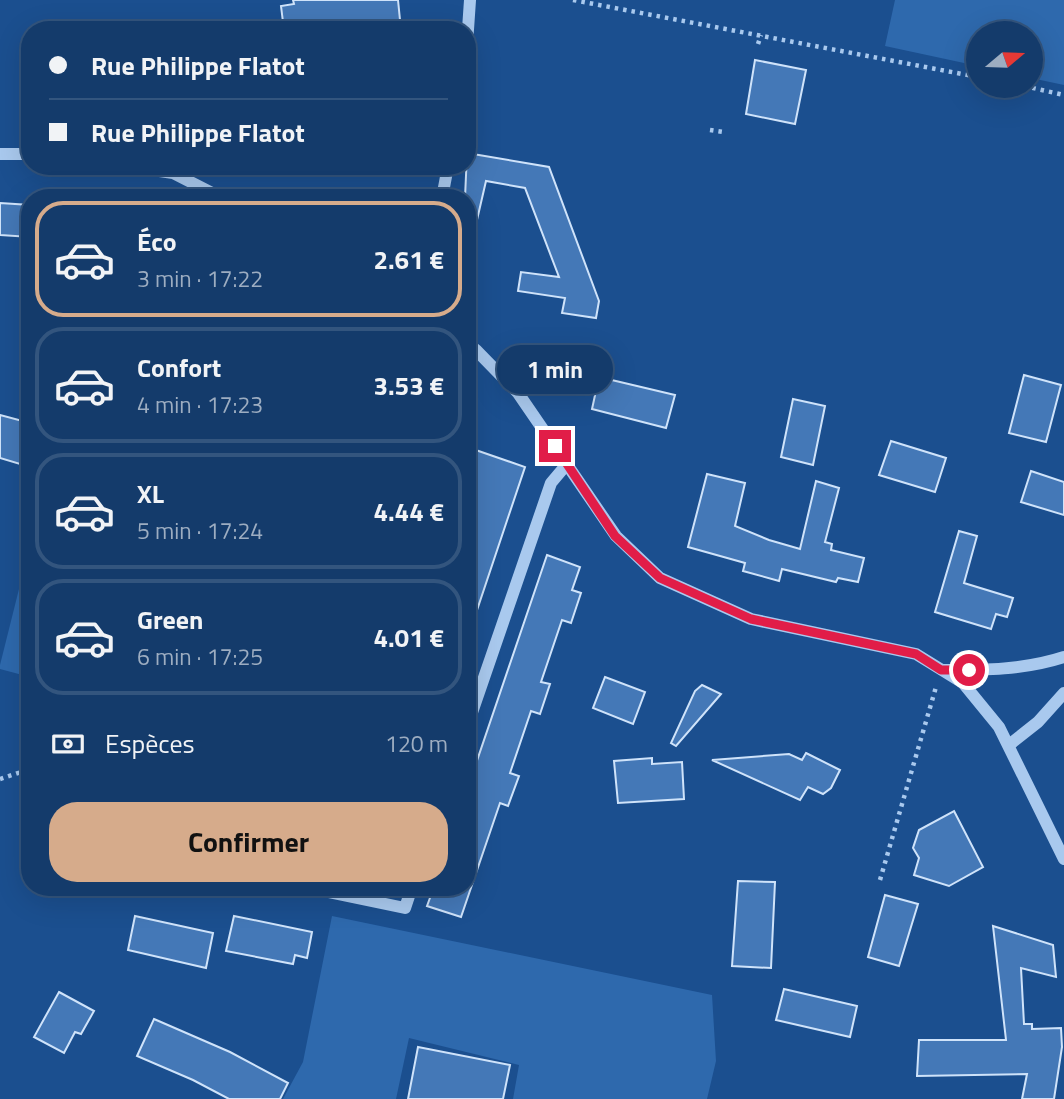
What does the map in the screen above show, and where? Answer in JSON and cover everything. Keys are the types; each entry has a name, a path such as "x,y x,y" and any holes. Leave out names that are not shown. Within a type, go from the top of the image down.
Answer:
{"street":[{"path":"469,21 470,0"},
{"path":"0,155 21,155"},
{"path":"177,175 204,189"},
{"path":"476,350 518,393 615,536 660,578 751,619 916,654 963,683 999,727 1064,859"},
{"path":"476,701 551,483 567,464"},
{"path":"941,670 1006,669 1064,657"},
{"path":"1009,745 1038,722 1064,693"},
{"path":"347,896 405,908 409,896"}],"path":[{"path":"573,0 966,75"},
{"path":"758,44 761,35"},
{"path":"1043,90 1064,95"},
{"path":"710,130 723,132"},
{"path":"880,880 941,670"},
{"path":"0,779 21,772"}],"shaded area":[{"path":"895,0 1064,0 1064,85 1043,81 1043,21 966,21 966,63 885,46"},
{"path":"21,581 21,675 0,669"},
{"path":"332,916 712,995 716,1061 707,1099 513,1099 519,1065 409,1038 396,1099 283,1099 303,1062"}],"building":[{"path":"293,0 398,0 400,21 283,21 281,6 294,4"},
{"path":"755,60 806,70 795,124 746,114"},
{"path":"476,155 549,167 599,301 596,318 562,313 565,298 518,291 521,272 559,277 525,188 486,181 476,224 476,189 465,189 466,175 476,175"},
{"path":"0,203 21,204 21,236 0,235"},
{"path":"1024,375 1061,385 1046,442 1009,433"},
{"path":"599,377 675,395 666,428 592,409"},
{"path":"793,399 825,406 813,465 781,457"},
{"path":"0,415 21,421 21,464 0,458"},
{"path":"891,441 946,458 935,492 879,475"},
{"path":"476,450 525,467 476,613"},
{"path":"1031,471 1064,482 1064,515 1021,502"},
{"path":"707,474 745,483 735,526 800,549 816,481 839,488 825,542 832,544 831,550 864,558 858,582 838,578 836,582 782,569 779,581 743,571 745,563 688,547"},
{"path":"959,531 977,536 964,583 1013,598 1007,617 996,614 991,629 935,612"},
{"path":"547,555 580,567 572,590 581,593 571,623 562,620 541,682 550,684 540,714 531,711 510,773 519,776 508,806 500,803 476,873 476,764"},
{"path":"605,677 645,692 633,724 593,708"},
{"path":"702,685 721,694 676,746 671,743 695,691"},
{"path":"806,753 840,770 831,788 823,794 808,787 800,800 712,760 789,754 802,760"},
{"path":"652,758 652,764 682,762 684,799 618,803 614,761"},
{"path":"954,811 983,867 949,886 914,875 919,858 913,848 919,830"},
{"path":"738,881 775,882 771,968 732,966"},
{"path":"885,895 918,904 899,966 868,957"},
{"path":"431,896 468,896 461,917 427,906"},
{"path":"135,916 213,933 206,968 128,950"},
{"path":"234,916 312,932 307,958 295,955 293,964 226,951"},
{"path":"993,926 1053,945 1056,977 1021,968 1024,1024 1032,1024 1032,1029 1061,1028 1062,1047 1054,1099 1022,1099 1027,1074 917,1076 919,1040 1006,1040"},
{"path":"784,989 857,1006 850,1037 776,1020"},
{"path":"59,992 94,1011 81,1034 75,1032 64,1053 34,1037"},
{"path":"154,1019 230,1052 288,1083 280,1099 229,1099 137,1056"},
{"path":"418,1047 510,1065 503,1099 408,1099"}],"route":[{"path":"555,446 615,536 660,578 751,619 916,654 941,670 969,670"}]}
